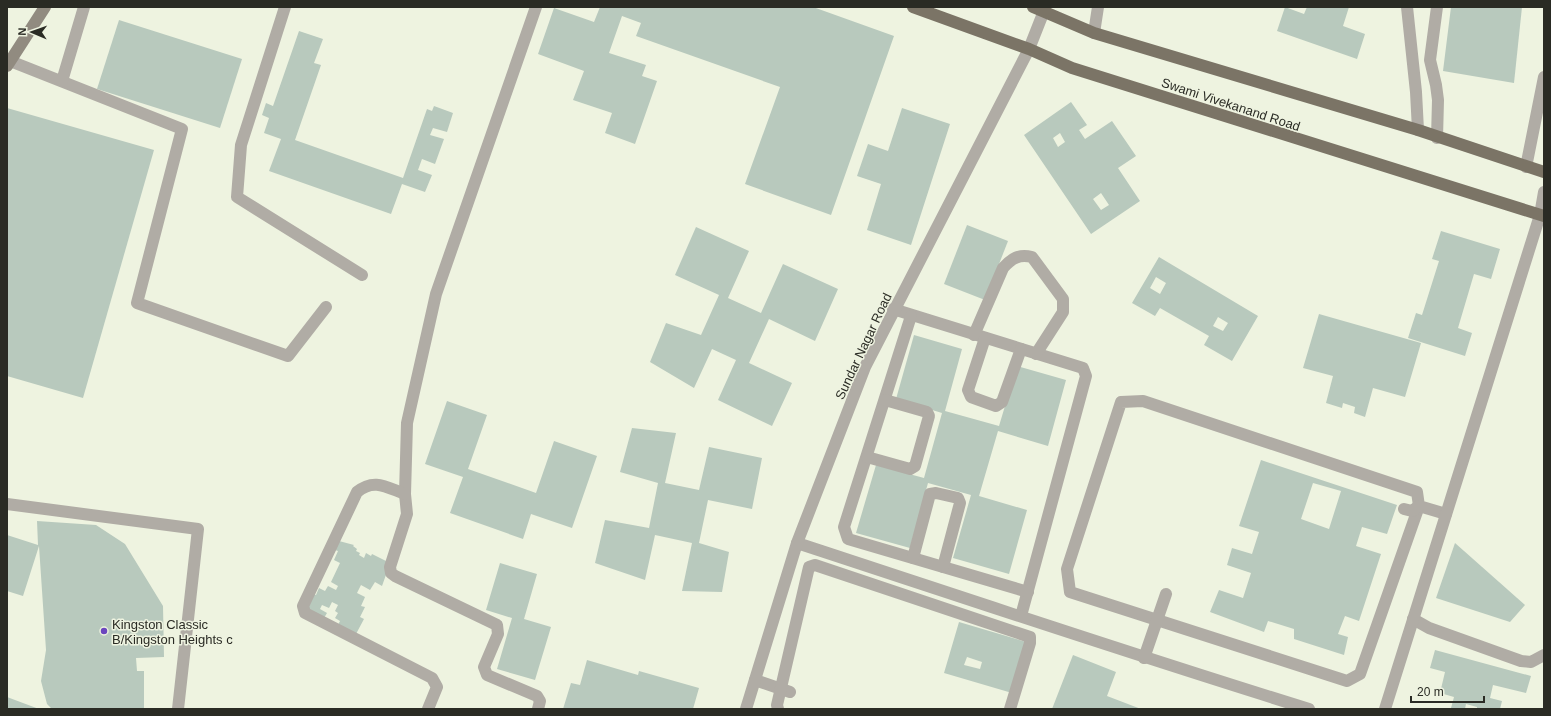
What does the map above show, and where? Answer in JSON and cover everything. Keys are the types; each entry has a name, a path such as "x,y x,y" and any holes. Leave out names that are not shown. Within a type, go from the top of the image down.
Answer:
{"main road":[{"path":"9,64 45,7"},
{"name":"Swami Vivekanand Road","path":"913,7 1029,49 1072,68 1542,215"},
{"name":"Swami Vivekanand Road","path":"1039,9 1094,33 1418,130 1437,138 1544,172"}],"street":[{"path":"62,81 84,7"},
{"path":"285,7 241,145 237,197 362,275"},
{"path":"536,7 436,294 407,423 405,494 407,514 404,530 391,562 391,573 497,626 498,634 484,667 484,672 487,675 537,696 540,701 538,709"},
{"path":"1094,33 1098,7"},
{"path":"1407,7 1416,92 1418,130"},
{"path":"1437,7 1430,60 1438,100 1437,138"},
{"name":"Sundar Nagar Road","path":"746,709 797,544 865,368 893,310 1029,49 1039,9"},
{"path":"9,64 62,81 182,129 137,303 288,356 326,307"},
{"path":"1526,167 1544,78"},
{"path":"1384,709 1542,215 1544,192"},
{"path":"1020,349 1002,402 996,406 971,397 968,390 979,336 1003,268 1011,260 1021,255 1032,257 1063,299 1063,312 1036,354"},
{"path":"893,310 1083,368 1086,376 1021,616"},
{"path":"911,316 844,527 848,540 1028,592"},
{"path":"867,456 910,469 915,466 929,416 927,412 884,400"},
{"path":"1143,401 1417,492 1419,506 1360,674 1347,681 1070,592 1067,569 1121,402 1143,401"},
{"path":"405,494 379,484 370,484 357,492 303,606 305,613 432,678 437,686 428,709"},
{"path":"913,558 930,494 936,493 958,498 960,503 943,567"},
{"path":"7,504 198,529 178,709"},
{"path":"1419,506 1446,514"},
{"path":"1404,509 1412,511 1419,506"},
{"path":"797,544 1021,616 1144,658 1309,709"},
{"path":"778,709 776,705 785,690 809,567 815,565 1030,637 1030,643 1010,709"},
{"path":"1144,658 1166,594"},
{"path":"999,627 1004,611"},
{"path":"1413,619 1429,628 1521,661 1531,662 1544,655"},
{"path":"755,680 785,690"}],"building":[{"path":"600,7 813,7 894,36 831,215 745,184 780,87 636,36 641,23 622,16 609,53 646,65 642,76 657,81 635,144 605,133 612,113 573,100 584,71 538,54 554,8 594,22"},
{"path":"1285,7 1304,14 1307,7 1349,7 1343,26 1365,34 1357,59 1277,31"},
{"path":"1451,7 1522,7 1514,83 1443,71"},
{"path":"119,20 242,59 220,128 97,89"},
{"path":"299,31 323,39 314,63 321,65 295,140 403,178 427,109 432,111 434,106 453,113 447,132 433,128 430,135 444,139 435,164 422,159 418,170 432,175 425,192 402,184 391,214 269,171 281,139 264,133 269,118 262,115 266,103 273,106"},
{"path":"1071,102 1087,125 1079,130 1085,139 1112,121 1136,156 1118,168 1140,201 1091,234 1024,135","holes":["1060,133 1065,142 1058,147 1053,138","1101,193 1109,205 1101,210 1093,199"]},
{"path":"7,108 154,150 83,398 7,376"},
{"path":"902,108 950,124 911,245 867,230 881,184 857,176 868,144 888,151"},
{"path":"967,225 1008,241 985,300 944,284"},
{"path":"696,227 749,251 728,298 761,313 783,264 838,289 815,341 769,319 749,363 792,383 772,426 718,400 736,360 712,349 694,388 650,362 666,323 701,335 719,295 675,275"},
{"path":"1441,231 1500,249 1491,279 1474,274 1458,328 1472,333 1465,356 1408,338 1416,313 1422,315 1439,261 1432,259"},
{"path":"1159,257 1258,316 1232,361 1204,345 1209,336 1160,308 1155,316 1132,303","holes":["1156,277 1166,283 1160,294 1150,288","1218,317 1228,323 1223,331 1213,326"]},
{"path":"1319,314 1421,343 1405,397 1373,388 1365,417 1354,413 1355,407 1343,403 1342,408 1326,403 1333,376 1303,368"},
{"path":"914,335 962,349 945,411 999,426 1017,366 1066,380 1048,446 998,431 979,496 1027,510 1009,574 953,558 971,495 928,483 910,548 856,533 876,465 924,478 942,413 896,399"},
{"path":"447,401 487,415 468,469 536,493 554,441 597,456 572,528 531,514 523,539 450,513 463,477 425,464"},
{"path":"632,428 676,433 665,483 699,490 709,447 762,458 752,509 708,500 699,543 729,552 722,592 682,591 692,543 655,535 645,580 595,563 605,520 649,528 658,483 620,472"},
{"path":"1261,460 1397,505 1387,534 1362,527 1356,546 1381,554 1359,621 1345,616 1338,634 1348,637 1344,655 1294,639 1294,629 1268,621 1264,632 1210,612 1219,590 1243,598 1251,573 1227,565 1232,548 1252,554 1259,532 1239,526","holes":["1313,483 1341,491 1329,529 1301,519"]},
{"name":"Kingston Classic B/Kingston Heights c","path":"37,521 96,525 125,544 163,606 164,657 136,658 137,671 144,671 144,709 52,709 47,704 41,681 46,650 39,546 23,596 7,591 7,535 38,545"},
{"path":"339,541 354,545 353,546 357,549 356,551 360,553 359,555 364,558 366,553 371,556 372,554 388,562 387,572 382,586 375,582 370,590 361,585 357,593 365,597 361,606 365,607 360,617 364,619 356,634 338,625 340,621 335,618 338,613 335,611 338,605 332,602 329,608 322,605 320,609 327,613 324,618 305,608 312,594 316,595 319,588 325,591 328,586 336,590 338,586 331,582 340,563 334,560 338,551 335,550"},
{"path":"1455,543 1525,605 1510,622 1436,598"},
{"path":"500,563 537,574 524,619 551,627 535,680 497,669 512,618 486,610"},
{"path":"959,622 1026,642 1012,693 944,673","holes":["967,657 982,662 980,669 964,665"]},
{"path":"1435,650 1531,676 1526,693 1493,685 1490,698 1502,701 1500,709 1477,709 1477,707 1466,704 1465,709 1451,708 1454,697 1440,693 1445,672 1430,668"},
{"path":"1073,655 1116,672 1107,696 1141,709 1052,709"},
{"path":"587,660 638,675 639,671 699,688 693,709 563,709 571,683 580,685"},
{"path":"7,697 39,709 7,709"}],"place":[{"name":"Kingston Classic B/Kingston Heights c","path":"104,631"}]}
